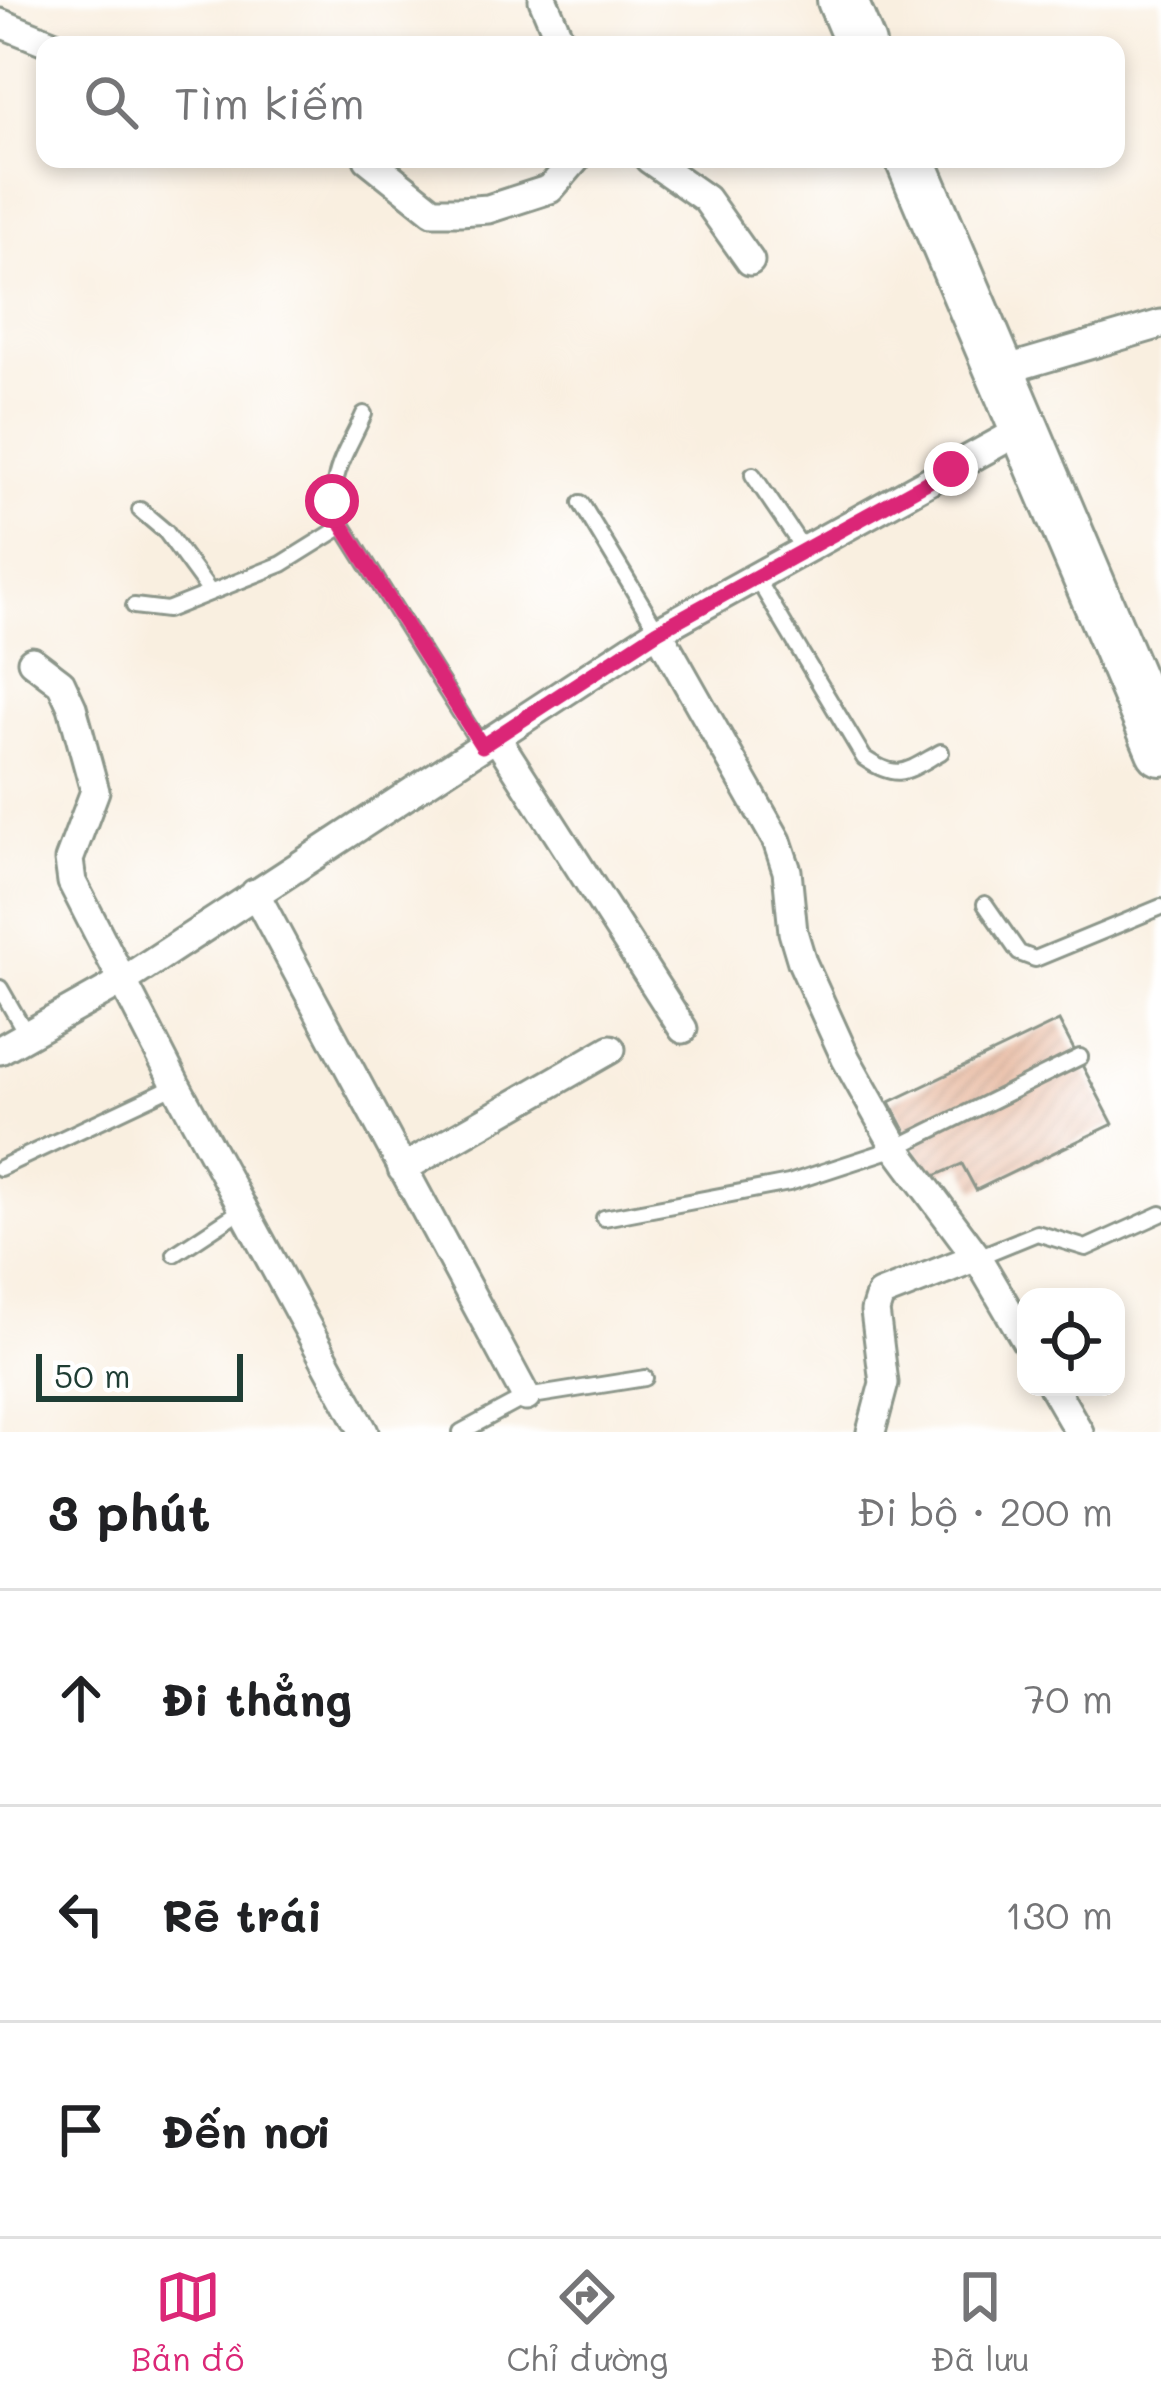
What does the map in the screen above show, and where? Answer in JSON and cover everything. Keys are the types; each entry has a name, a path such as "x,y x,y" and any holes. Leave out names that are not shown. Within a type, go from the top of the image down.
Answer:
{"highway":[{"path":"842,0 857,36"},
{"path":"914,168 1161,752"}],"street":[{"path":"543,0 558,36"},
{"path":"0,23 36,37"},
{"path":"379,168 433,211 460,212 550,189 568,168"},
{"path":"662,168 706,199 750,261"},
{"path":"1001,371 1161,323"},
{"path":"0,1050 123,981 658,631 1025,428"},
{"path":"658,631 777,841 788,871 793,932 802,962 846,1059 896,1148 977,1257 1017,1326"},
{"path":"32,661 61,683 95,791 69,860 72,882 364,1432"},
{"path":"489,741 683,1029"},
{"path":"255,893 526,1397"},
{"path":"402,1169 611,1049"},
{"path":"872,1432 884,1383 875,1311 880,1295 977,1257"},
{"path":"1058,1396 1079,1432"}],"lane":[{"path":"364,414 336,478 332,501 343,526 489,741"},
{"path":"753,475 804,550"},
{"path":"581,503 658,631"},
{"path":"140,510 166,532 210,592"},
{"path":"134,606 167,610 282,563 343,526"},
{"path":"756,577 864,758 883,771 903,773 941,752"},
{"path":"985,904 1019,952 1035,959 1161,907"},
{"path":"0,988 27,1035"},
{"path":"604,1218 789,1183 896,1148 1080,1057"},
{"path":"0,1168 176,1084"},
{"path":"175,1254 243,1209"},
{"path":"977,1257 1036,1233 1086,1248 1161,1214"},
{"path":"461,1432 526,1397 645,1378"}],"building":[{"path":"1059,1021 1113,1124 976,1190 962,1164 930,1178 890,1102"}],"route":[{"path":"332,501 343,526 482,746 658,631 951,469"}]}
